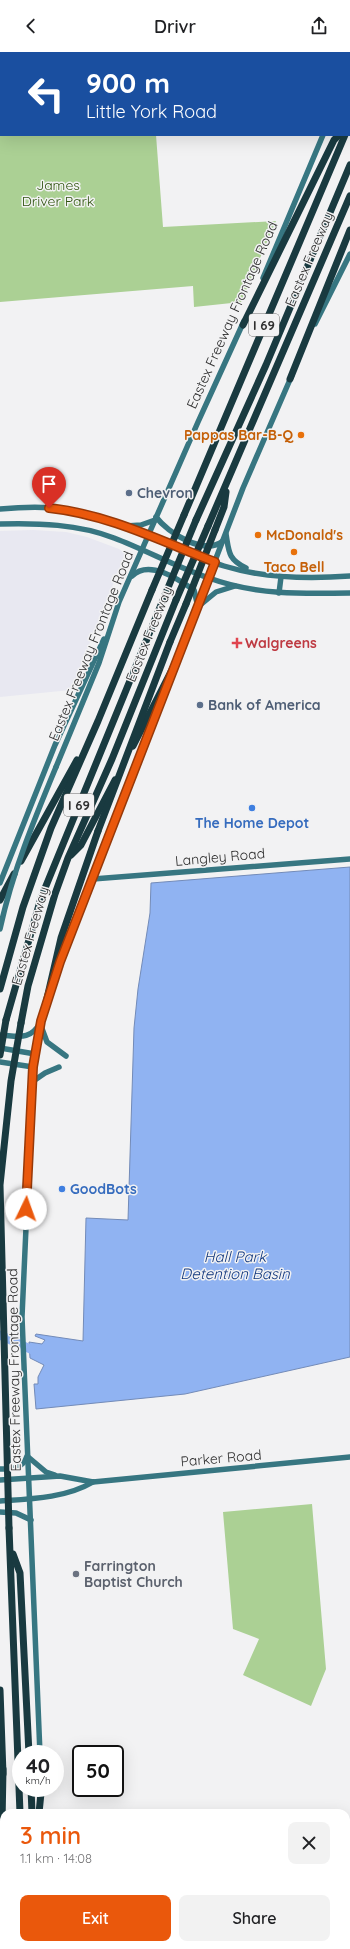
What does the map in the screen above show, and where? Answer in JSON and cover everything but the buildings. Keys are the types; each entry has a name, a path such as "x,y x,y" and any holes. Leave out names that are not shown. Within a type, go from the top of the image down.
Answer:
{"highway":[{"path":"243,325 334,140 338,136"},
{"name":"Eastex Freeway","path":"0,989 23,907 51,828 98,721 345,136"},
{"name":"I 69","path":"0,1055 6,1020 41,898 196,520 266,365 350,165"},
{"name":"Eastex Freeway","path":"20,1809 9,1528 0,1185 11,1081 20,1023 28,986 49,912 68,858 112,759 176,600 212,528 227,483 350,196"},
{"path":"290,379 350,230"},
{"path":"41,1022 61,938 98,831 186,604 212,528"},
{"path":"68,858 81,845 180,654"},
{"path":"0,900 98,721"},
{"path":"10,1548 20,1573 28,1745"},
{"path":"0,1690 5,1809"},
{"path":"2,1809 3,1769"},
{"path":"31,1797 32,1809"},
{"path":"40,1809 41,1797"}],"main road":[{"name":"Eastex Freeway Frontage Road","path":"0,929 9,892 22,852 99,662 117,608 155,519 243,325 323,136"},
{"name":"Eastex Freeway Frontage Road","path":"40,1745 22,1317 32,1082 33,1067 41,1022 60,962 198,608 243,488 290,379 350,254"},
{"path":"0,508 35,507 64,509 104,519 215,562 281,577 310,578 350,576"},
{"path":"123,526 141,525 155,519 170,532 192,542 213,546 218,545 223,541"},
{"path":"0,524 43,524 83,530 113,537 209,578 236,586 279,594 350,593"},
{"path":"226,534 231,556 235,562 252,571"},
{"path":"131,577 137,571 150,569 178,580 194,590 198,608 216,592 236,586"},
{"path":"279,594 281,577"},
{"path":"0,883 55,745 79,697 117,608"},
{"name":"Langley Road","path":"93,879 350,859"},
{"path":"0,1034 26,1036 36,1030 41,1022"},
{"path":"41,1022 48,1042 66,1056"},
{"path":"0,1048 35,1054"},
{"path":"0,1062 33,1067"},
{"path":"32,1082 45,1073 59,1067"},
{"path":"0,1469 20,1466 25,1462 27,1456 46,1472 60,1476"},
{"name":"Parker Road","path":"0,1480 60,1476 93,1482 350,1457"},
{"name":"Parker Road","path":"0,1501 80,1490 93,1482"},
{"path":"0,1512 16,1513 31,1520"}],"shaded area":[{"path":"33,530 66,532 87,537 119,549 125,554 71,690 0,697 0,531"}],"green space":[{"name":"James Driver Park","path":"0,136 156,136 163,227 276,221 241,302 194,307 193,286 0,302"},
{"path":"312,1504 326,1669 311,1706 243,1675 259,1639 233,1629 223,1512"}],"water":[{"name":"Hall Park Detention Basin","path":"350,867 350,1357 185,1394 36,1409 34,1384 38,1384 38,1377 44,1365 30,1358 29,1342 42,1344 45,1340 35,1336 36,1334 83,1341 86,1218 128,1220 134,1028 138,989 150,913 151,883"}],"waterway":[{"path":"0,1335 41,1354"}],"place":[{"name":"Pappas Bar-B-Q","path":"301,435"},
{"name":"Chevron","path":"129,493"},
{"name":"McDonald's","path":"258,535"},
{"name":"Taco Bell","path":"294,552"},
{"name":"Walgreens","path":"237,643"},
{"name":"Bank of America","path":"200,705"},
{"name":"The Home Depot","path":"252,808"},
{"name":"GoodBots","path":"62,1189"},
{"name":"Farrington Baptist Church","path":"76,1574"}],"route":[{"path":"26,1209 31,1135 33,1067 41,1021 60,962 82,903 93,879 215,562 104,519 64,509 49,508"}]}
